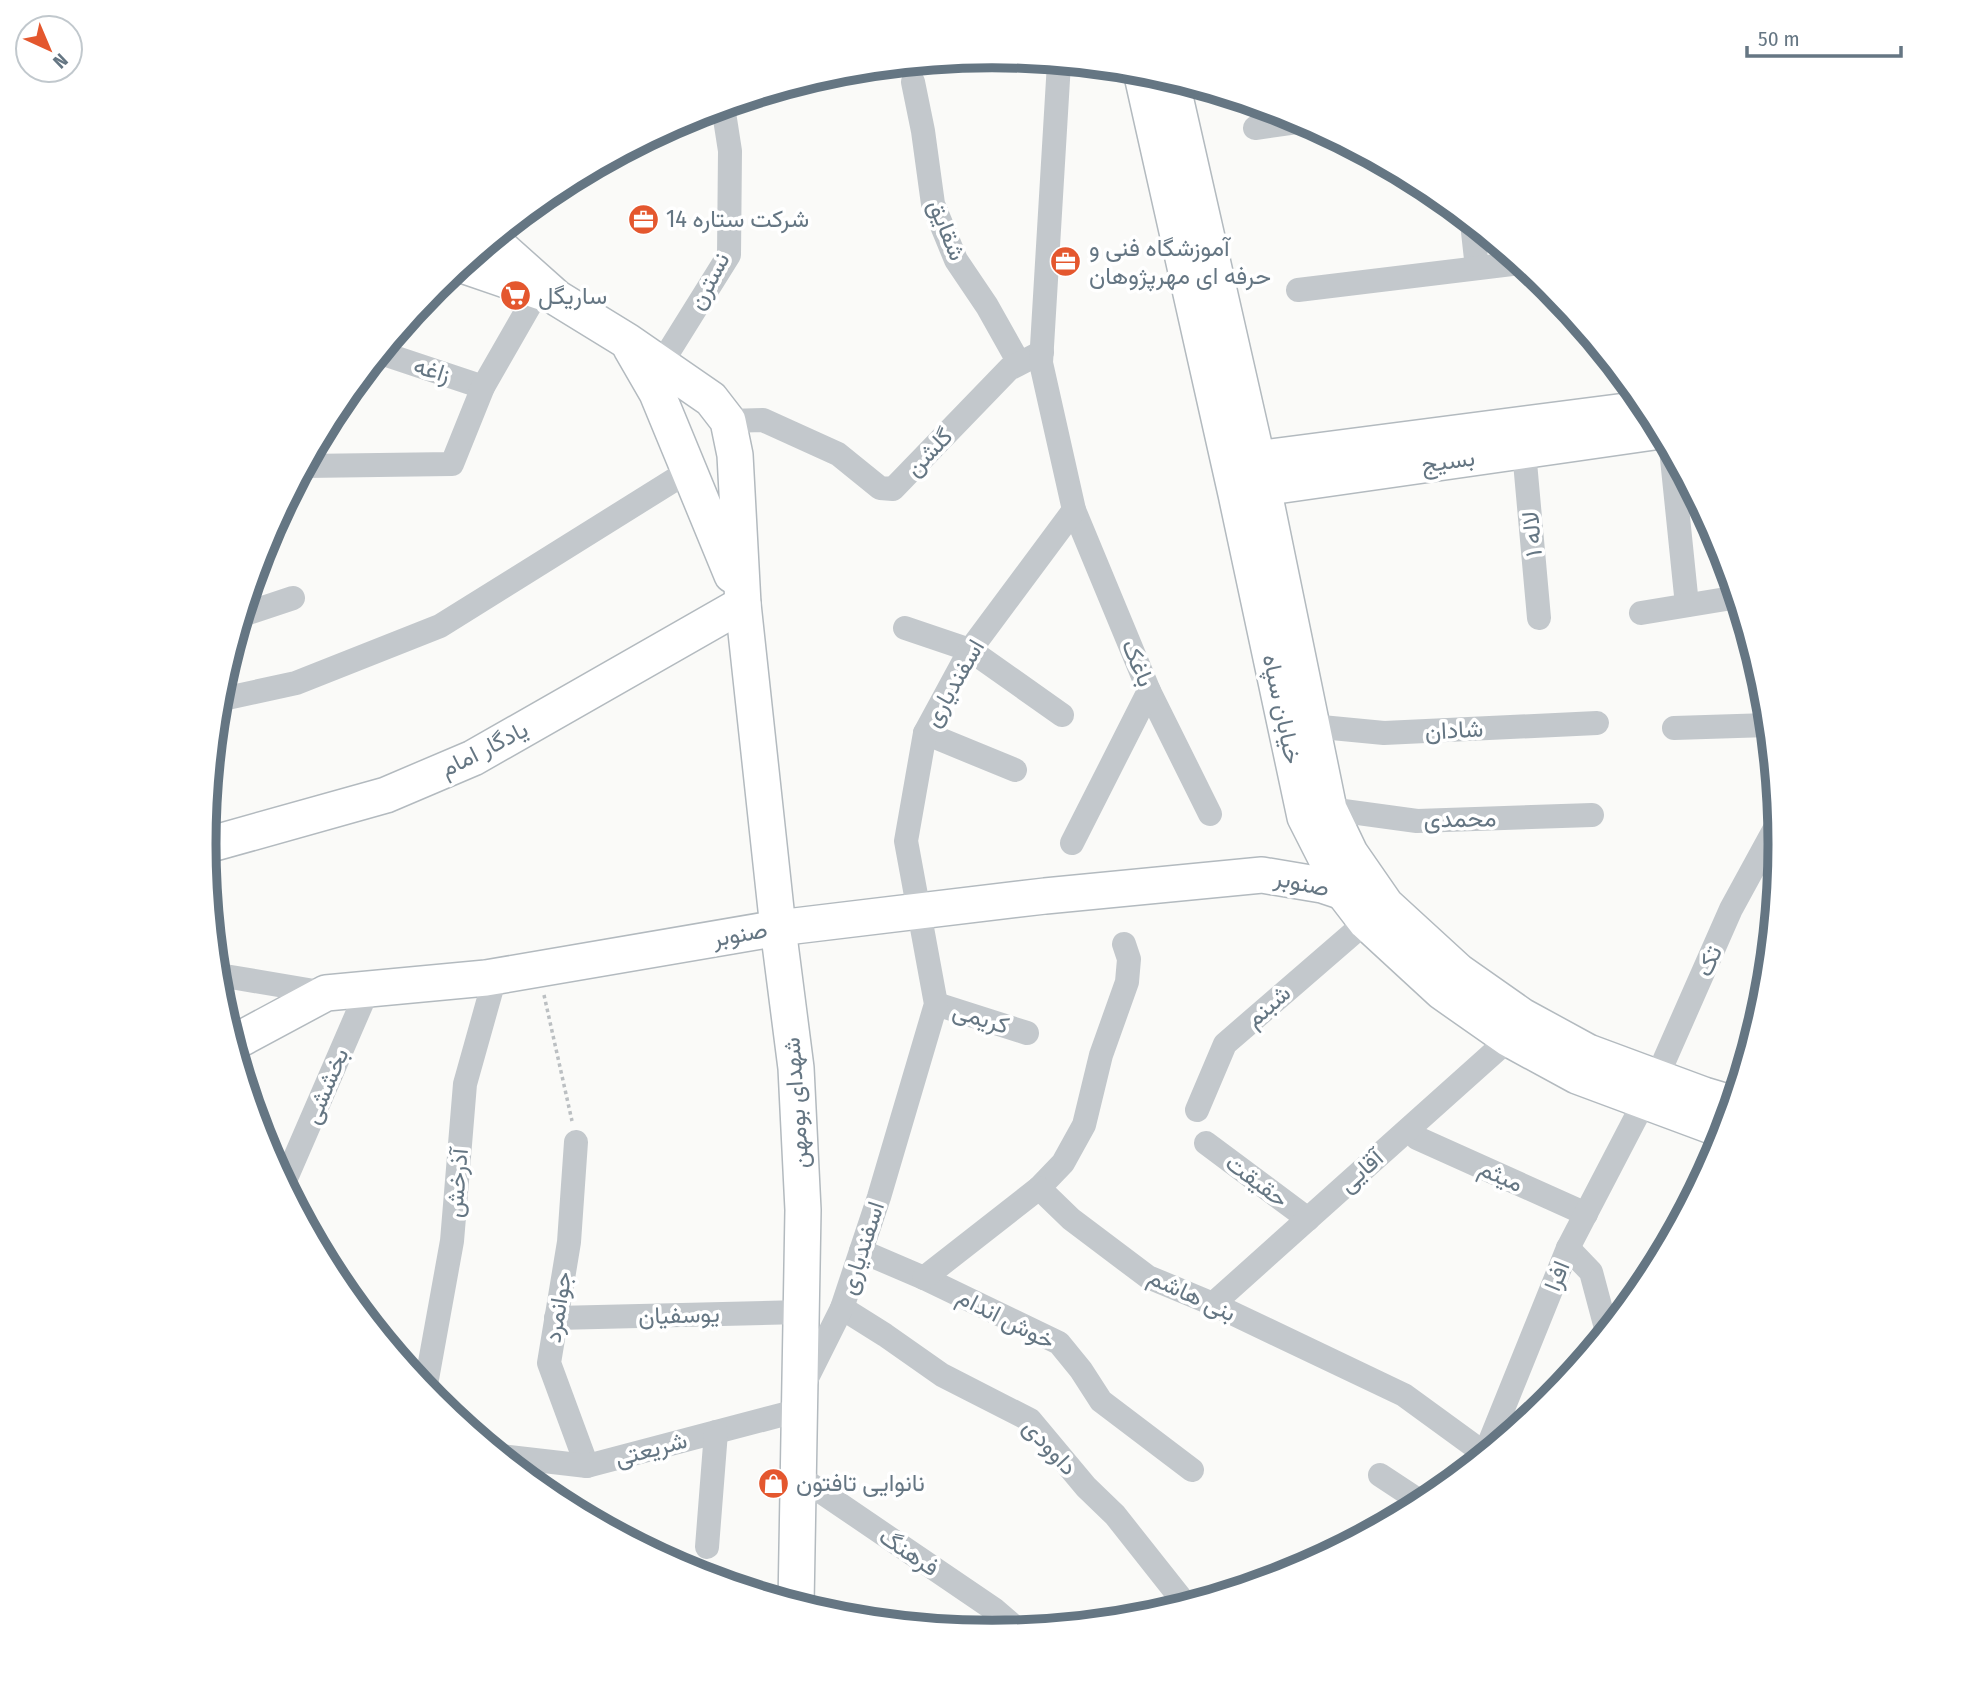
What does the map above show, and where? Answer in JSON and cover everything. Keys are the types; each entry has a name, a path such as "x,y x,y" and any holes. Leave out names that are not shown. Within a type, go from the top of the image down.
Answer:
{"street":[{"path":"1058,72 1041,363 1074,510"},
{"name":"شقایق","path":"914,82 933,204 956,260 987,306 1019,363"},
{"name":"خیابان سپاه","path":"1144,83 1311,726 1317,813 1350,853 1386,905 1458,971 1522,1016 1716,1126"},
{"name":"خیابان سپاه","path":"1173,90 1246,476 1317,813 1343,892 1366,922 1442,992 1509,1038 1577,1076 1703,1095 1725,1101"},
{"name":"نسترن","path":"661,364 729,255 730,151 725,116"},
{"path":"1255,128 1282,124"},
{"path":"1473,236 1477,268"},
{"path":"499,247 548,295"},
{"path":"1298,290 1508,264"},
{"path":"473,269 548,295 627,341 711,399 728,421 735,455 743,604"},
{"path":"315,466 452,464 483,387 548,295"},
{"path":"627,341 657,393 743,604"},
{"name":"گلشن","path":"728,421 763,420 838,454 880,488 893,489 1009,369 1042,352"},
{"name":"زاغه","path":"390,356 483,387"},
{"name":"بسیج","path":"1246,476 1636,410"},
{"name":"بسیج","path":"1246,476 1524,451 1650,433"},
{"name":"لاله ۱","path":"1524,451 1539,618"},
{"path":"230,697 296,684 440,626 690,470"},
{"path":"1673,472 1687,605"},
{"name":"اسفندیاری","path":"800,1401 842,1308 879,1197 936,1004 906,841 925,733 970,650 1074,510"},
{"name":"باغک","path":"1074,510 1149,691 1210,814"},
{"path":"253,611 293,598"},
{"path":"1641,613 1729,598"},
{"name":"یادگار امام","path":"216,843 386,795 473,758 743,604"},
{"name":"شهدای بومهن","path":"743,604 796,1068 803,1210 796,1595"},
{"path":"905,628 970,650 1062,715"},
{"path":"1072,843 1149,691"},
{"name":"شادان","path":"1311,726 1384,733 1597,723"},
{"path":"1674,728 1759,726"},
{"path":"925,733 1015,770"},
{"name":"محمدی","path":"1317,813 1417,821 1592,815"},
{"name":"صنوبر","path":"1262,875 1291,853 1317,813"},
{"name":"تک","path":"1650,1089 1731,909 1769,840"},
{"name":"صنوبر","path":"241,1038 326,993 495,977 778,928 1045,896 1262,875 1322,885 1343,892"},
{"name":"شبنم","path":"1197,1110 1225,1044 1366,922"},
{"path":"924,1278 1039,1188 1063,1163 1084,1125 1101,1055 1127,982 1129,959 1124,944"},
{"path":"228,976 326,993"},
{"name":"آذرخش","path":"428,1376 452,1241 465,1084 495,977"},
{"name":"بخششی","path":"289,1172 368,989"},
{"name":"کریمی","path":"936,1004 1027,1033"},
{"name":"آقایی","path":"1213,1304 1509,1038"},
{"name":"افرا","path":"1492,1438 1568,1248 1650,1089"},
{"name":"میثم","path":"1417,1138 1586,1214"},
{"name":"جوانمرد","path":"576,1142 569,1242 549,1363 587,1466"},
{"name":"حقیقت","path":"1206,1143 1308,1219"},
{"name":"بنی هاشم","path":"1039,1188 1071,1219 1148,1277 1213,1304 1404,1395 1478,1450"},
{"path":"1568,1248 1591,1272 1604,1322"},
{"name":"خوش اندام","path":"861,1251 1059,1343 1101,1401 1192,1470"},
{"name":"داوودی","path":"842,1308 942,1375 1030,1420 1086,1487 1115,1515 1179,1597"},
{"name":"یوسفیان","path":"556,1318 801,1312"},
{"name":"شریعتی","path":"517,1458 587,1466 716,1432 800,1401"},
{"path":"707,1547 716,1432"},
{"path":"1380,1475 1414,1496"},
{"name":"فرهنگ","path":"798,1476 1007,1620"}],"path":[{"path":"538,970 576,1142"}],"place":[{"name":"شرکت ستاره 14","path":"643,219"},
{"name":"آموزشگاه فنی و حرفه ای مهرپژوهان","path":"1066,262"},
{"name":"ساریگل","path":"515,296"},
{"name":"نانوایی تافتون","path":"773,1483"}]}
